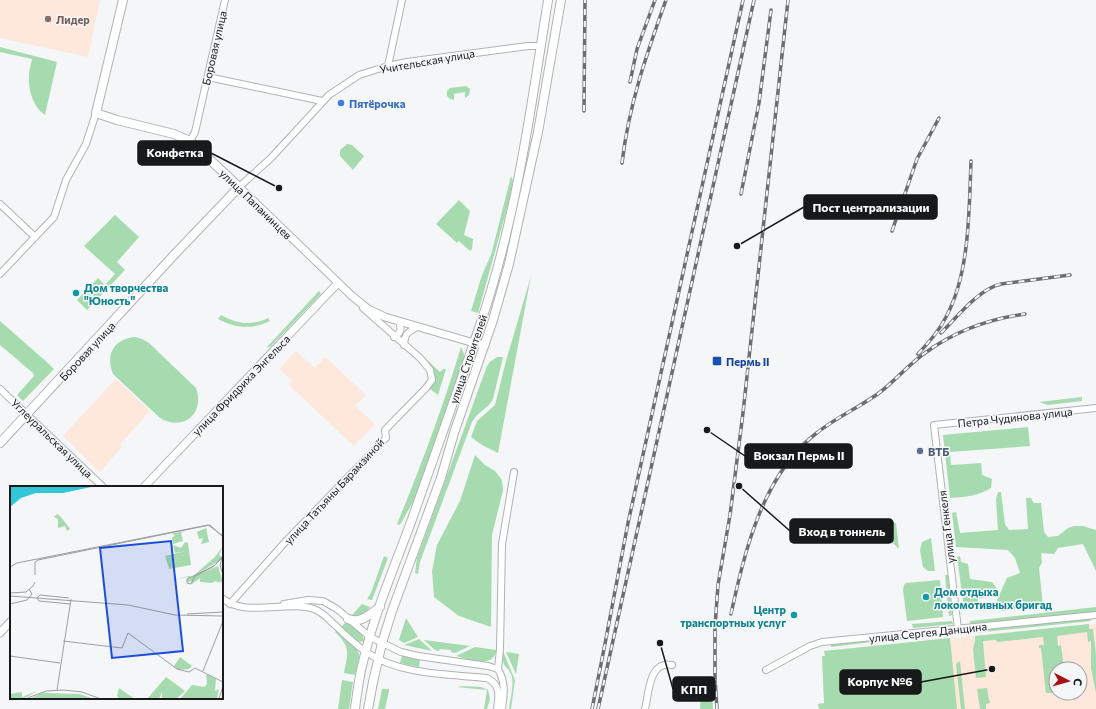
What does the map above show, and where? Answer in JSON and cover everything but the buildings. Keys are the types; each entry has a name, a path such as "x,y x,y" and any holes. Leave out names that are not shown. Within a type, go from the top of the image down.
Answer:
{"main road":[{"path":"96,113 123,0"},
{"name":"улица Строителей","path":"355,709 370,637 483,317 512,213 522,165 548,0"},
{"name":"улица Строителей","path":"368,709 378,659 392,611 440,478 485,345 509,264 538,132 560,0"},
{"name":"улица Папанинцев","path":"96,113 117,120 174,134 190,142 239,187"},
{"name":"Боровая улица","path":"0,444 174,255 239,187"},
{"path":"348,619 358,621 380,607"}],"street":[{"name":"Боровая улица","path":"190,142 195,132 225,0"},
{"path":"388,66 402,0"},
{"name":"Учительская улица","path":"239,187 271,158 322,101 359,75 388,66 528,46 541,46"},
{"path":"208,77 322,101"},
{"path":"0,274 54,217 66,180 86,144 96,113"},
{"name":"улица Папанинцев","path":"239,187 366,311 420,358 430,370 432,375"},
{"path":"0,204 35,237"},
{"name":"улица Фридриха Энгельса","path":"145,486 338,283"},
{"name":"улица Папанинцев","path":"358,302 375,313 398,322 485,345"},
{"path":"394,336 400,334 401,330 398,322"},
{"path":"404,345 407,332 417,326"},
{"name":"улица Татьяны Барамзиной","path":"230,604 287,540 386,438 385,430 426,388 432,380 432,375"},
{"name":"Углеуральская улица","path":"0,389 102,486"},
{"name":"Петра Чудинова улица","path":"934,425 1096,408"},
{"name":"улица Генкеля","path":"934,425 958,629"},
{"path":"498,670 500,649 502,544 514,472"},
{"path":"223,599 230,604 244,607 286,606 314,609 326,616 366,651 386,663 417,670 487,678 495,682 498,690 497,709"},
{"path":"272,607 300,600 323,601 337,609 370,637 401,652 418,656 488,666 498,670 503,678 505,687 502,709"},
{"name":"улица Сергея Данщина","path":"766,670 816,644 1096,615"},
{"path":"0,633 10,622"},
{"path":"646,709 655,670 662,665 672,665"}],"shaded area":[{"name":"Лидер","path":"0,0 100,0 88,57 0,38"},
{"path":"296,351 315,368 325,357 366,395 355,406 375,424 354,446 289,385 292,381 280,369"},
{"path":"116,379 150,411 121,443 121,448 100,472 63,436"},
{"path":"1096,624 1096,709 819,709 818,704 824,703 822,656 825,656 824,651"}],"green space":[{"path":"0,47 57,62 45,115 34,103 30,92 29,75 32,59 0,52"},
{"path":"466,86 470,89 469,95 465,98 465,92 454,94 454,100 447,96 447,91 450,88"},
{"path":"347,144 352,145 364,156 353,170 340,156 340,150"},
{"path":"511,176 513,181 508,205 478,313 471,311 482,275 491,255"},
{"path":"459,200 470,211 464,235 473,239 472,249 470,251 459,241 457,243 436,224"},
{"path":"115,215 139,237 117,262 125,270 87,310 77,300 98,278 105,285 115,274 84,246"},
{"path":"531,276 498,453 482,445 471,437 477,421 495,405 506,361"},
{"path":"319,291 321,294 270,347 267,347"},
{"path":"221,315 244,323 262,321 268,318 270,321 257,326 244,327 218,319"},
{"path":"0,321 54,369 23,401 17,395 34,376 33,373 0,345"},
{"path":"135,337 149,343 196,388 198,405 190,418 177,423 169,422 160,418 113,374 110,360 113,349 122,341"},
{"path":"461,347 465,356 463,363 420,487 400,525 397,524 415,480 447,392"},
{"path":"424,357 440,372 443,369 446,369 438,395 430,389 435,376 430,366 423,359"},
{"path":"497,357 503,357 493,399 472,422 420,562 418,574 415,573 417,558 487,366"},
{"path":"1082,397 1082,401 1048,405 1039,402"},
{"path":"1028,427 1030,446 950,452 951,465 981,463 982,475 992,479 991,488 986,491 971,496 950,498 943,435"},
{"path":"475,455 485,465 495,471 502,480 503,490 492,535 491,627 459,616 434,597 432,571 437,545 460,501"},
{"path":"998,492 1001,492 1005,524 1009,530 1028,529 1026,498 1031,498 1034,503 1041,503 1044,532 1048,537 1058,536 1068,528 1074,526 1083,526 1096,530 1096,571 1083,544 1058,548 1054,554 1041,553 1042,562 1039,568 1043,605 1001,611 997,600 1007,578 1020,573 1015,558 1008,550 956,547 952,513 956,512 960,533 998,530 996,499"},
{"path":"881,523 896,523 899,549 889,539 891,533 887,533 881,527"},
{"path":"931,538 935,571 928,571 923,567 920,550 922,542"},
{"path":"384,556 388,558 372,600 367,599 371,593"},
{"path":"960,556 961,562 968,564 970,579 992,582 998,590 992,596 978,599 978,606 964,608 957,557"},
{"path":"945,575 948,575 952,615 949,616"},
{"path":"940,580 943,617 907,621 903,590 904,585 906,583"},
{"path":"362,604 370,607 362,615 351,616"},
{"path":"1096,607 1096,612 970,625 970,621"},
{"path":"406,618 418,637 404,643 399,640"},
{"path":"1090,619 1091,621 964,634 964,631"},
{"path":"952,621 953,624 913,628 912,624"},
{"path":"346,622 362,635 364,641 358,641 341,627"},
{"path":"1089,624 1089,629 1093,629 1096,654 1096,693 1091,668 1091,641 1088,642 1087,632 1057,636 1058,646 1061,645 1063,661 1048,661 1048,693 1046,693 1041,648 1039,648 1039,645 1044,645 1043,637 997,642 996,640 983,641 986,677 976,678 973,649 975,636"},
{"path":"336,631 354,645 358,652 359,661 355,675 344,673 347,660 347,651 344,642 335,632"},
{"path":"955,632 955,634 887,641 887,638"},
{"path":"950,638 957,709 819,709 818,704 824,703 822,656 825,656 824,651"},
{"path":"419,639 432,651 404,645"},
{"path":"880,639 880,641 831,647 831,644"},
{"path":"424,640 470,646 455,653 451,652 451,650 440,649 439,651 435,650"},
{"path":"475,647 497,650 490,660 480,662 456,656"},
{"path":"503,651 515,680 511,709 509,709 512,677 504,664"},
{"path":"506,652 519,654 516,674"},
{"path":"402,656 420,660 419,667 400,663"},
{"path":"960,661 965,709 961,709 956,664"},
{"path":"342,680 353,682 349,709 338,709"},
{"path":"707,683 711,683 713,709 700,709 701,690 707,689"},
{"path":"457,687 481,687 488,690 490,699 487,709 484,709 487,690"},
{"path":"987,688 990,703 986,704 986,709 980,709 977,689"},
{"path":"382,689 389,689 389,691 385,709 378,709"}],"railway":[{"path":"584,111 585,0"},
{"path":"630,82 637,49 655,0"},
{"path":"622,163 629,121 639,80 666,0"},
{"path":"592,709 628,523 743,0"},
{"path":"598,709 754,0"},
{"path":"717,709 715,679 715,627 718,585 730,515 743,413 788,0"},
{"path":"741,194 759,103 771,10"},
{"path":"892,231 917,159 939,118"},
{"path":"918,354 934,336 946,317 954,300 960,281 969,220 971,161"},
{"path":"941,333 969,304 993,287 1001,284 1070,275"},
{"path":"731,614 743,564 759,514 783,469 799,449 825,427 879,393 936,345 973,327 998,319 1025,314"}],"place":[{"name":"Лидер","path":"48,19"},
{"name":"Пятёрочка","path":"341,103"},
{"name":"Конфетка","path":"279,188"},
{"name":"Пост централизации","path":"737,246"},
{"name":"Дом творчества \"Юность\"","path":"76,293"},
{"name":"Пермь II","path":"717,361"},
{"name":"Вокзал Пермь II","path":"707,430"},
{"name":"ВТБ","path":"920,451"},
{"name":"Вход в тоннель","path":"739,486"},
{"name":"Дом отдыха локомотивных бригад","path":"926,597"},
{"name":"Центр транспортных услуг","path":"794,615"},
{"name":"КПП","path":"660,643"},
{"name":"Корпус №6","path":"992,669"}]}
